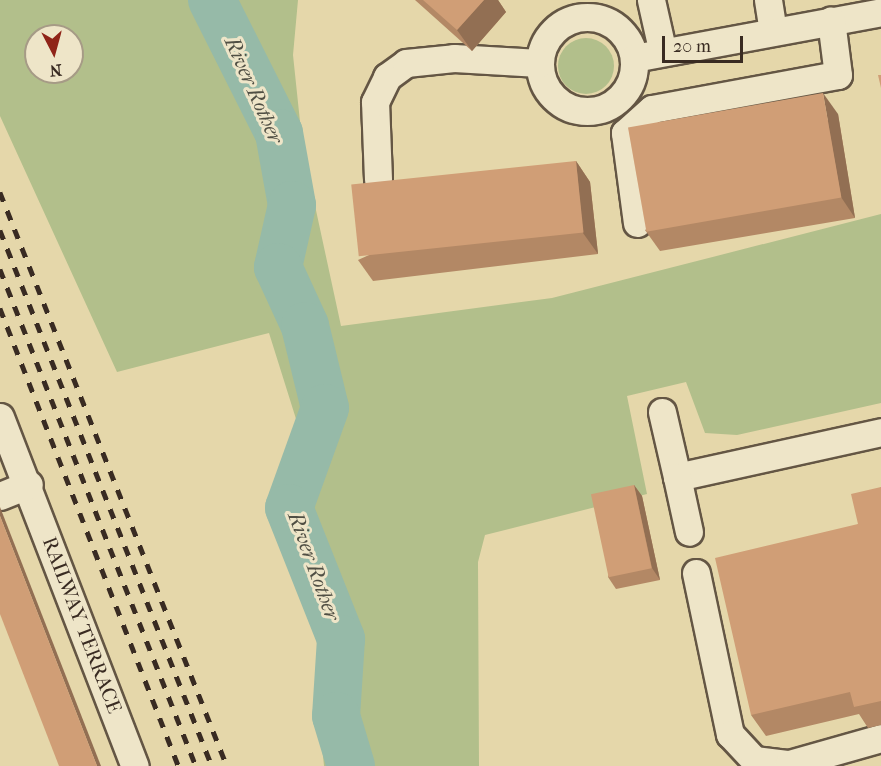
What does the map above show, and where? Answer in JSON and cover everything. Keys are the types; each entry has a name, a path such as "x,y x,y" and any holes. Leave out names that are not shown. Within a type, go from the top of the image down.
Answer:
{"street":[{"path":"651,0 662,49"},
{"path":"768,0 773,30"},
{"path":"589,9 620,30 634,58 623,94 589,112 567,107 548,93 539,63 542,48 562,24 589,9"},
{"path":"634,58 662,49 881,12"},
{"path":"637,222 625,133 652,109 838,75 831,20"},
{"path":"378,179 375,102 387,77 406,63 454,58 539,63"},
{"path":"662,412 689,532"},
{"name":"RAILWAY TERRACE","path":"0,417 29,484 135,766"},
{"path":"677,477 881,432"},
{"path":"0,496 29,484"},
{"path":"696,573 730,734 754,760 789,764 881,738"}],"green space":[{"path":"0,0 298,0 293,55 303,150 341,326 552,298 881,214 881,403 737,435 705,433 686,382 627,396 647,494 485,535 478,562 479,766 324,766 316,685 326,646 277,516 286,473 302,438 269,333 117,372 0,116"},
{"path":"580,38 592,38 602,42 610,50 614,66 610,82 602,90 592,94 580,94 570,90 562,82 558,72 558,60 562,50 570,42"}],"building":[{"path":"423,0 484,0 457,30"},
{"path":"823,93 841,197 646,232 628,127"},
{"path":"576,161 584,233 359,256 351,185"},
{"path":"634,485 652,568 609,577 591,494"},
{"path":"881,487 881,701 854,707 850,692 751,715 715,558 858,524 851,494"},
{"path":"0,516 97,766 59,766 0,614"}],"waterway":[{"name":"River Rother","path":"212,0 279,133 292,205 278,267 305,326 325,408 289,508 341,639 336,716 351,766"}],"railway":[{"path":"0,192 227,766"},
{"path":"0,230 212,766"},
{"path":"0,269 196,766"},
{"path":"0,308 179,766"}]}
